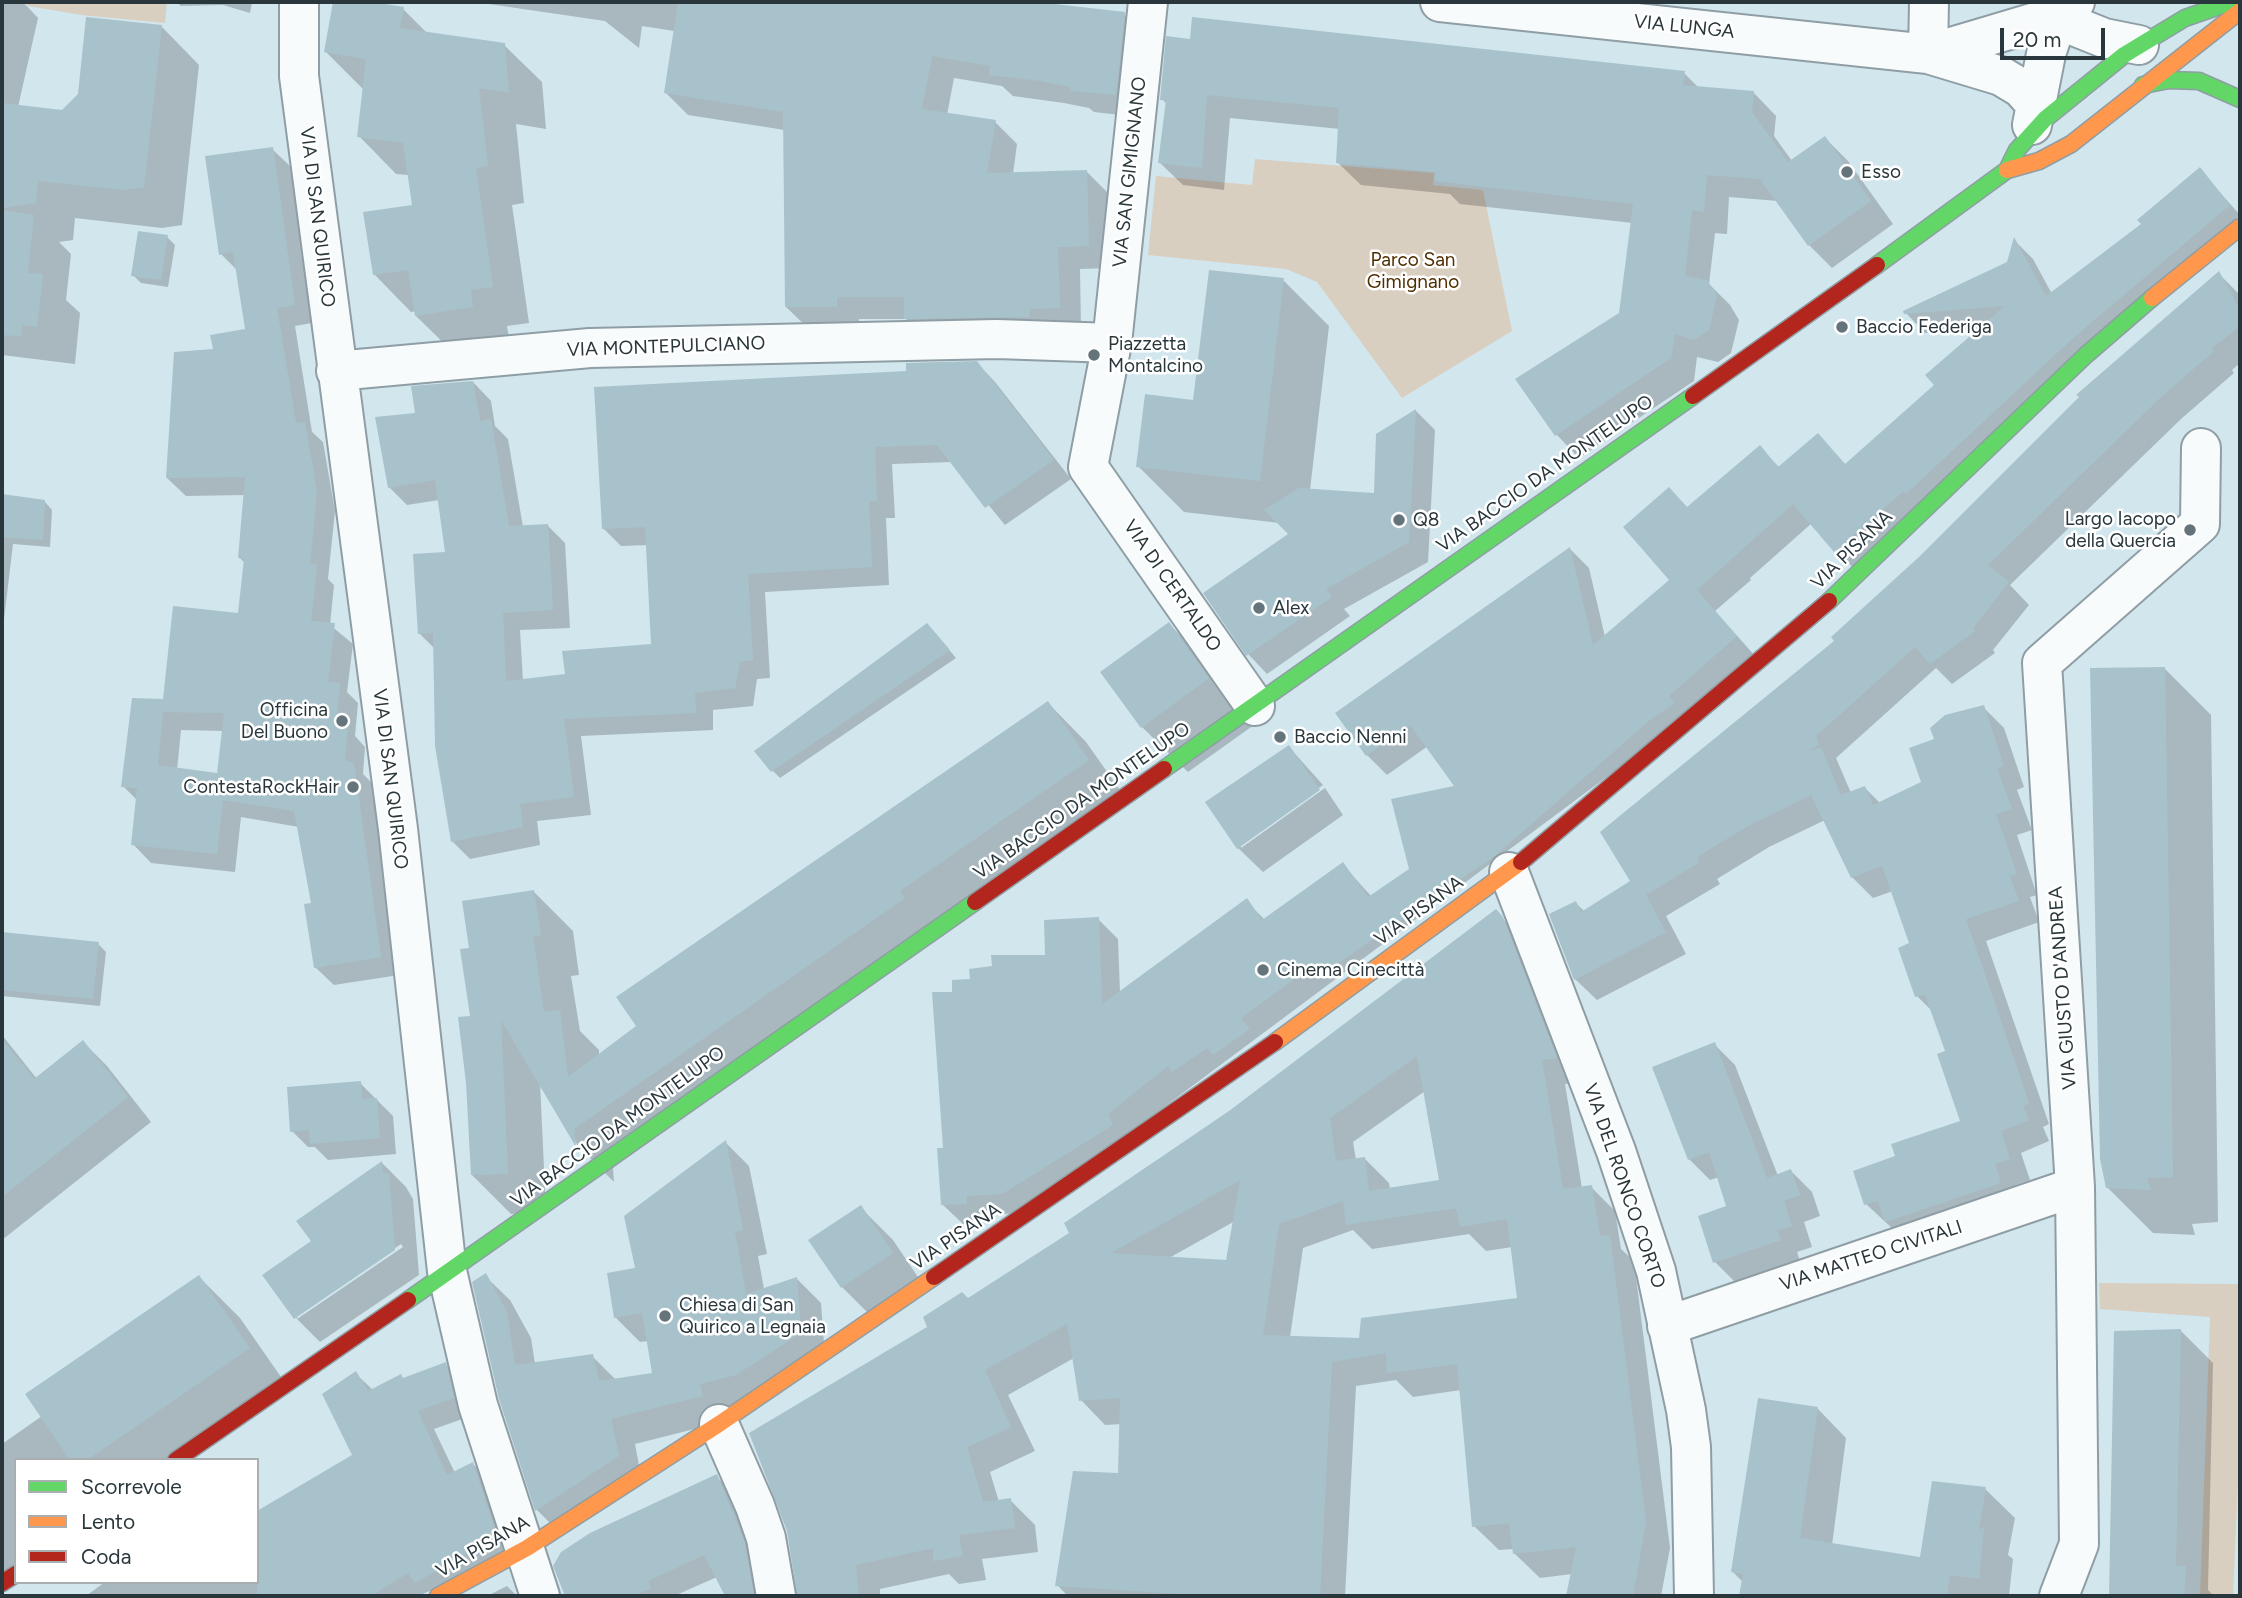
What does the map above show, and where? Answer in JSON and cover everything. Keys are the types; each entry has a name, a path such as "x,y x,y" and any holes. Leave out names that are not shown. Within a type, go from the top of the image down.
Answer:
{"street":[{"name":"VIA DI SAN QUIRICO","path":"299,2 299,76 398,829 447,1271 478,1405 527,1548 540,1596"},
{"name":"VIA SAN GIMIGNANO","path":"1112,342 1148,2"},
{"name":"VIA LUNGA","path":"1440,2 1927,54 2001,76 2021,88 2032,121"},
{"path":"1927,54 1929,2"},
{"name":"VIA BACCIO DA MONTELUPO","path":"2007,170 2032,121 2090,82 2139,44 2185,19 2231,2"},
{"name":"VIA LUNGA","path":"1927,54 2067,8"},
{"path":"2067,8 2074,26 2104,38 2139,44"},
{"path":"2032,121 2046,54 2067,8"},
{"name":"VIA BACCIO DA MONTELUPO","path":"179,1458 513,1228 1255,706 1826,303 2007,170 2039,161 2071,144 2240,11"},
{"path":"2143,85 2169,80 2199,81 2240,99"},
{"name":"VIA PISANA","path":"438,1596 527,1548 719,1424 1214,1086 1509,872 1811,618 2085,355 2240,227"},
{"name":"VIA MONTEPULCIANO","path":"336,371 590,348 997,340 1112,342"},
{"name":"VIA DI CERTALDO","path":"1112,342 1088,467 1255,706"},
{"name":"VIA GIUSTO D'ANDREA","path":"2059,1596 2079,1544 2075,1187 2042,663 2200,524 2201,447"},
{"name":"VIA DEL RONCO CORTO","path":"1509,872 1616,1151 1656,1271 1686,1410 1691,1447 1694,1596"},
{"name":"VIA MATTEO CIVITALI","path":"1667,1326 2075,1187"},
{"path":"719,1424 766,1538 776,1596"}],"green space":[{"path":"27,2 167,2 165,23 81,15 28,6"},
{"name":"Parco San Gimignano","path":"1255,159 1434,173 1433,185 1483,190 1512,331 1402,398 1317,282 1286,269 1148,255 1156,176 1252,185"},
{"path":"2099,1283 2240,1284 2240,1435 2233,1596 2200,1596 2210,1317 2100,1309"}],"building":[{"path":"333,2 373,2 404,7 400,28 505,43 509,93 479,88 488,166 476,168 493,287 471,290 473,307 415,316 408,270 373,275 363,212 412,205 403,143 357,137 366,59 324,52"},
{"path":"678,2 1037,2 1125,12 1116,95 1070,91 1070,87 1041,81 989,75 990,66 932,56 922,109 996,120 987,173 1087,170 1089,246 1058,247 1060,308 1030,309 1030,317 904,319 904,297 837,297 837,307 785,307 783,112 664,93"},
{"path":"86,17 162,25 144,187 124,190 38,181 36,203 2,208 2,103 62,110 78,94"},
{"path":"1192,17 1685,71 1683,85 1754,91 1752,112 1788,162 1825,136 1871,201 1808,246 1760,179 1707,175 1704,212 1692,210 1685,276 1707,280 1717,295 1709,330 1694,340 1675,334 1671,358 1555,436 1515,379 1619,313 1633,204 1435,181 1436,172 1336,163 1339,108 1207,95 1202,168 1158,163 1166,100 1160,100 1166,36 1190,39"},
{"path":"273,147 295,305 277,308 296,423 305,422 317,492 310,564 317,565 311,621 335,623 328,682 340,683 336,725 348,726 345,760 354,763 381,957 314,968 304,904 311,903 294,811 223,800 217,854 131,845 137,788 121,787 132,698 163,699 173,606 238,613 244,559 238,558 245,477 166,478 174,352 213,349 210,335 245,329 233,252 219,255 205,156","holes":["163,712 224,713 217,773 158,765"]},
{"path":"2200,167 2230,205 2072,339 1906,494 1904,491 1834,552 1793,504 1697,590 1737,636 1669,696 1675,703 1650,720 1496,855 1325,972 1318,962 1241,1018 1250,1029 1213,1055 1207,1048 1172,1072 1168,1066 1108,1114 1113,1125 1002,1194 967,1196 967,1204 941,1205 937,1148 943,1148 932,992 952,992 952,980 970,979 969,969 992,966 991,955 1045,955 1044,920 1099,917 1102,1004 1247,898 1262,920 1343,862 1368,897 1409,869 1391,799 1454,786 1410,725 1366,756 1335,713 1570,547 1593,645 1669,580 1623,527 1669,487 1687,507 1760,445 1778,467 1818,433 1845,464 1934,385 1925,375 2005,306 1904,314 1903,311 2007,262 2014,237 2046,296 2141,224 2137,220"},
{"path":"2,210 34,215 28,273 43,274 37,327 22,325 21,336 2,335"},
{"path":"138,231 168,235 161,280 131,276"},
{"path":"1209,270 1284,278 1260,481 1136,467 1145,394 1193,400"},
{"path":"2219,271 2240,310 2240,326 2212,348 2214,351 2160,398 1988,565 2009,582 1973,628 1975,631 1930,664 1915,647 1816,736 1819,744 1809,751 1821,748 1841,795 1865,786 1873,805 1921,782 1909,748 1934,739 1930,728 1945,715 1984,705 2004,766 1997,769 2012,809 1996,814 2017,874 2010,876 2019,901 1966,919 2029,1103 2023,1106 2029,1120 2001,1131 2010,1159 1995,1164 2001,1183 1885,1222 1878,1201 1864,1205 1853,1171 1895,1156 1891,1144 1960,1121 1937,1054 1945,1051 1925,995 1915,997 1898,948 1909,943 1882,866 1851,878 1811,795 1748,826 1697,857 1700,862 1646,895 1666,932 1574,980 1549,914 1576,901 1581,912 1630,881 1600,832 1834,641 1831,637 1920,556 2079,397 2076,395"},
{"path":"977,361 1054,460 985,508 937,445 875,447 877,501 869,501 872,567 748,574 753,660 740,662 735,688 695,693 696,713 564,719 574,797 520,804 523,827 451,842 435,746 433,633 418,634 413,554 445,552 435,480 388,488 375,417 415,413 411,386 473,381 480,421 491,419 509,526 548,524 553,610 503,613 506,681 565,674 562,651 651,644 645,527 602,529 594,387 906,371 906,363"},
{"path":"1416,409 1409,542 1326,589 1332,597 1246,656 1203,593 1288,534 1264,510 1299,488 1374,493 1376,434"},
{"path":"2,494 45,500 43,540 2,537"},
{"path":"1169,622 1209,678 1141,728 1100,672"},
{"path":"927,623 950,650 771,772 754,751"},
{"path":"2165,667 2173,1177 2147,1178 2151,1190 2106,1188 2100,1159 2090,668"},
{"path":"1048,701 1089,760 900,891 905,898 574,1129 576,1147 501,1020 508,1174 471,1175 466,1083 458,1017 470,1016 460,949 469,948 462,901 534,890 541,936 533,937 544,1012 560,1010 568,1077 636,1026 616,997"},
{"path":"1289,745 1320,790 1237,849 1205,802"},
{"path":"1496,909 1503,917 1557,1058 1542,1060 1563,1189 1592,1185 1600,1236 1610,1235 1646,1522 1633,1596 1566,1596 1576,1547 1513,1554 1509,1523 1472,1527 1457,1364 1387,1373 1386,1353 1332,1362 1320,1596 1215,1596 1055,1586 1073,1471 1118,1473 1120,1398 1079,1401 1067,1324 985,1370 1011,1427 967,1447 983,1502 1011,1498 1015,1528 959,1535 963,1556 933,1561 933,1548 856,1565 859,1596 797,1596 787,1531 749,1433 927,1327 923,1317 962,1292 968,1298 1069,1233 1064,1223 1229,1111","holes":["1417,1056 1439,1180 1369,1191 1365,1157 1336,1161 1330,1118","1240,1180 1226,1260 1111,1253","1343,1201 1346,1225 1456,1208 1460,1227 1507,1219 1517,1298 1361,1318 1359,1338 1263,1335 1279,1224"]},
{"path":"2,932 99,942 93,999 2,990"},
{"path":"2,1038 34,1079 83,1040 128,1097 2,1197"},
{"path":"1715,1042 1767,1178 1791,1169 1800,1195 1784,1201 1792,1226 1777,1231 1781,1240 1713,1263 1698,1216 1726,1206 1709,1152 1688,1160 1652,1067"},
{"path":"361,1081 362,1099 377,1098 380,1138 310,1144 309,1130 290,1132 287,1087"},
{"path":"726,1140 743,1230 735,1232 746,1294 797,1277 801,1333 736,1375 700,1384 703,1396 611,1419 619,1456 535,1511 499,1399 472,1282 486,1273 507,1312 515,1365 593,1354 599,1381 652,1373 642,1313 614,1318 607,1273 635,1268 624,1216"},
{"path":"382,1161 383,1173 389,1173 395,1250 294,1319 262,1275 311,1241 296,1221"},
{"path":"861,1205 893,1253 841,1288 808,1240"},
{"path":"199,1275 250,1348 90,1458 69,1458 25,1394"},
{"path":"2181,1329 2176,1566 2186,1566 2184,1596 2109,1596 2114,1331"},
{"path":"446,1362 454,1398 418,1411 447,1475 473,1462 497,1536 415,1583 408,1573 371,1596 257,1596 259,1510 352,1455 322,1394 356,1371 368,1391 401,1374 403,1378"},
{"path":"1758,1398 1818,1407 1800,1538 1920,1557 1932,1481 1986,1487 1979,1529 1984,1528 1979,1579 1950,1575 1947,1596 1739,1596 1743,1574 1731,1572"},
{"path":"717,1474 745,1543 754,1596 725,1596 704,1555 648,1581 651,1588 633,1596 565,1596 553,1566 561,1552 590,1533"}],"traffic: fast":[{"path":"1877,265 2007,170 2017,150 2045,119 2124,55 2185,18 2231,2"},
{"path":"2143,85 2169,80 2199,81 2240,99"},
{"path":"1829,601 2086,355 2152,298"},
{"path":"1164,769 1693,396"},
{"path":"408,1300 975,902"}],"traffic: slow":[{"path":"2007,170 2039,161 2071,144 2240,11"},
{"path":"2152,298 2240,227"},
{"path":"1275,1042 1521,862"},
{"path":"438,1596 527,1548 719,1424 934,1277"}],"traffic: jam":[{"path":"1693,396 1877,265"},
{"path":"1521,862 1829,601"},
{"path":"975,902 1164,769"},
{"path":"934,1277 1275,1042"},
{"path":"179,1458 408,1300"},
{"path":"2,1583 14,1575"}],"place":[{"name":"Esso","path":"1847,172"},
{"name":"Baccio Federiga","path":"1842,327"},
{"name":"Piazzetta Montalcino","path":"1094,355"},
{"name":"Q8","path":"1399,520"},
{"name":"Largo Iacopo della Quercia","path":"2190,530"},
{"name":"Alex","path":"1259,608"},
{"name":"Officina Del Buono","path":"342,721"},
{"name":"Baccio Nenni","path":"1280,737"},
{"name":"ContestaRockHair","path":"353,787"},
{"name":"Cinema Cinecittà","path":"1263,970"},
{"name":"Chiesa di San Quirico a Legnaia","path":"665,1316"}]}
